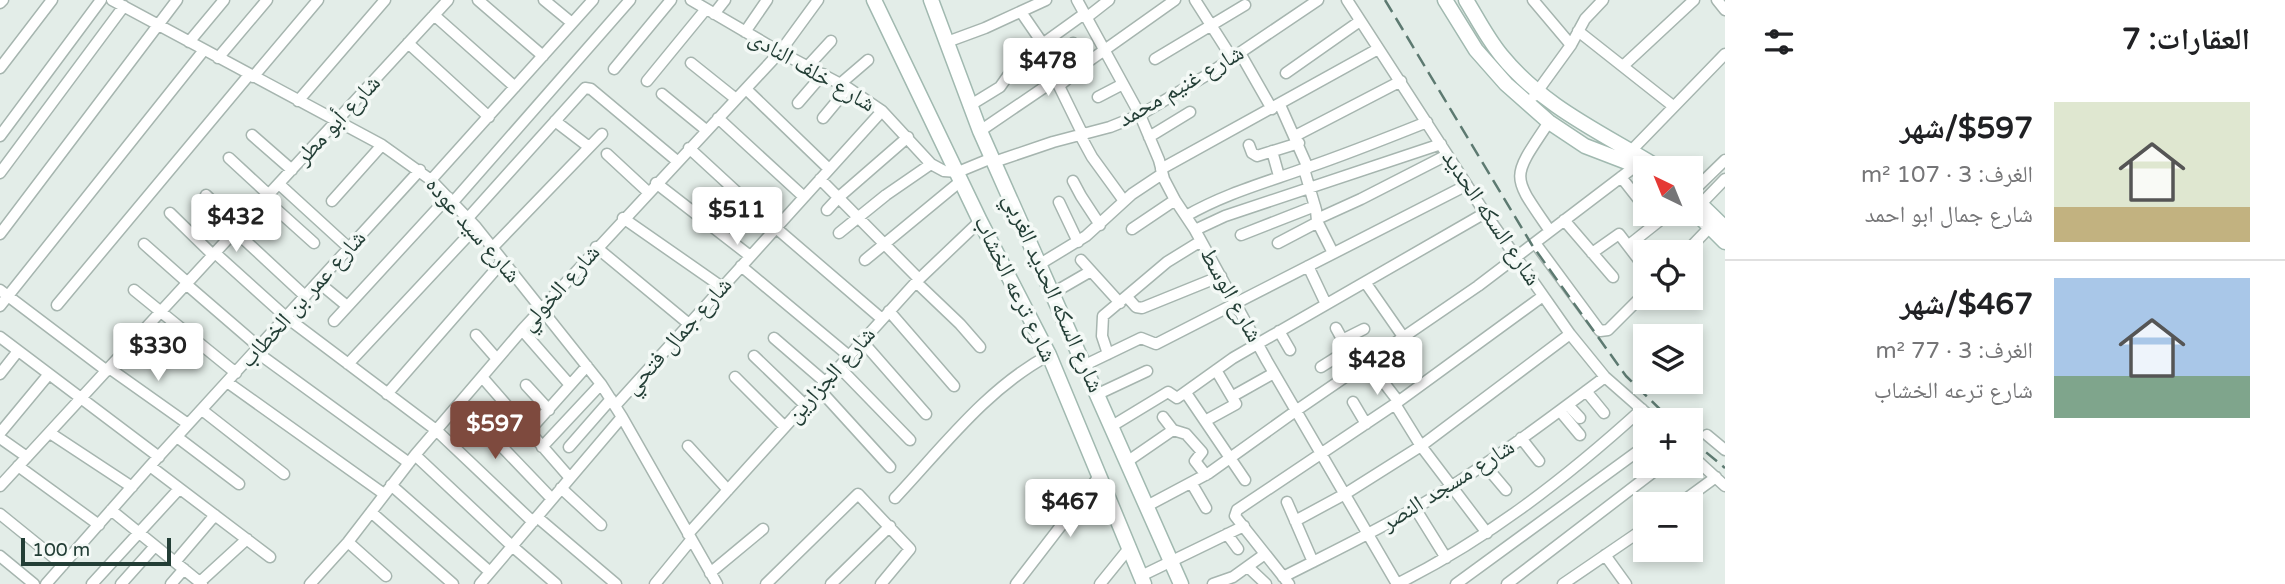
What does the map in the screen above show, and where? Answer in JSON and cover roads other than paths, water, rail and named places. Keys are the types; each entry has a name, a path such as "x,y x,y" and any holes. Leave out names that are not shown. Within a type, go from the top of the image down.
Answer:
{"street":[{"path":"0,68 52,0"},
{"path":"0,136 101,0"},
{"name":"شارع سيد عوده","path":"112,0 127,5 218,58 382,145 432,180 492,247 601,384 715,581"},
{"path":"0,233 177,0"},
{"path":"189,42 224,0"},
{"path":"218,58 267,0"},
{"path":"57,305 318,0"},
{"path":"298,101 385,0"},
{"name":"شارع أبو مطر","path":"0,486 448,0"},
{"path":"478,0 543,56"},
{"path":"544,0 572,23"},
{"path":"432,180 593,0"},
{"path":"334,321 451,200 630,0"},
{"path":"614,69 671,0"},
{"name":"شارع خلف النادى","path":"692,0 844,86 882,111 931,164"},
{"path":"647,81 710,12 725,0"},
{"path":"745,32 767,0"},
{"name":"شارع الخولي","path":"310,584 348,542 412,459 522,330 623,218 780,52 818,0"},
{"name":"شارع ترعه الخشاب","path":"874,0 980,221 1049,355 1143,582"},
{"name":"شارع السكه الحديد الغربي","path":"931,0 980,131 1181,584"},
{"path":"947,42 1046,0"},
{"name":"شارع الوسط","path":"1077,0 1140,115 1175,200 1195,230 1274,373 1397,584"},
{"path":"970,106 1000,87 1014,67 1039,47 1109,0"},
{"path":"980,131 1057,83 1175,0"},
{"path":"1195,0 1276,107 1297,140 1317,220 1334,253"},
{"name":"شارع غنيم محمد","path":"866,260 960,176 993,160 1082,135 1140,115 1236,56 1318,0"},
{"name":"شارع السكه الحديد","path":"1347,0 1485,213 1570,334 1605,377 1641,408"},
{"path":"1445,0 1476,50 1506,84 1593,131 1633,160"},
{"path":"1465,0 1549,122 1585,146 1633,157"},
{"path":"1533,0 1571,45"},
{"path":"1533,98 1571,45 1585,19 1603,0"},
{"path":"1623,66 1694,0"},
{"path":"1717,0 1725,10"},
{"path":"0,173 127,5"},
{"path":"1155,59 1245,5"},
{"path":"1021,12 1092,157 1124,201"},
{"path":"434,15 515,87"},
{"path":"1286,73 1360,21"},
{"path":"1578,31 1673,106"},
{"path":"808,66 831,41"},
{"path":"408,43 488,117"},
{"path":"1073,43 1089,61"},
{"path":"1040,264 1100,225 1161,171 1378,49"},
{"path":"0,306 4,293 204,50"},
{"path":"1627,155 1725,54"},
{"path":"823,118 844,86 868,60"},
{"path":"691,63 736,99"},
{"path":"798,103 823,74"},
{"path":"1248,145 1254,155 1272,151 1401,82"},
{"path":"1098,97 1123,84"},
{"path":"348,364 472,223 582,90 589,88 677,161"},
{"path":"746,89 829,169"},
{"path":"662,94 706,130"},
{"name":"شارع جمال فتحي","path":"569,447 689,324 882,111"},
{"path":"1149,136 1190,112"},
{"path":"718,118 804,197"},
{"path":"555,121 589,147"},
{"path":"1186,216 1209,203 1427,122"},
{"path":"1549,122 1520,167 1520,182 1522,191 1550,231"},
{"path":"492,247 602,134"},
{"path":"252,135 292,170"},
{"path":"827,210 908,138"},
{"path":"1195,230 1225,216 1441,144"},
{"path":"332,201 382,145"},
{"path":"689,148 776,228 885,315 954,386"},
{"path":"1272,151 1279,176"},
{"path":"607,154 648,192"},
{"path":"1278,243 1317,220 1447,155"},
{"path":"229,158 314,243"},
{"path":"1703,189 1725,160"},
{"path":"839,233 931,164 960,176"},
{"name":"شارع عمر بن الخطاب","path":"46,584 420,170"},
{"path":"1147,506 1206,475 1404,338 1621,177 1633,171"},
{"path":"1621,177 1633,192"},
{"path":"820,179 980,347"},
{"path":"1703,195 1725,179"},
{"path":"1073,181 1100,225"},
{"path":"656,183 750,256"},
{"path":"279,184 349,248"},
{"path":"1085,365 1141,338 1156,344 1467,185"},
{"path":"206,195 306,296"},
{"path":"1132,229 1175,200"},
{"path":"1059,202 1077,242"},
{"path":"1241,235 1315,206"},
{"path":"170,213 286,317 436,430 535,519 616,584"},
{"path":"1181,396 1216,370 1279,331 1485,213"},
{"path":"1703,213 1725,242"},
{"path":"623,218 722,287"},
{"path":"1564,220 1613,277"},
{"name":"شارع الجزارين","path":"655,584 728,490 822,385 917,280 980,221"},
{"path":"1629,245 1653,226"},
{"path":"1702,240 1717,228"},
{"path":"1592,253 1618,233 1633,251"},
{"path":"1108,354 1102,336 1102,317 1167,262 1201,241"},
{"path":"1535,243 1600,331 1608,330 1633,305"},
{"path":"144,244 257,349 412,459 556,584"},
{"path":"597,247 689,324"},
{"path":"1081,260 1123,300 1142,308 1221,276"},
{"path":"387,394 503,261"},
{"path":"741,266 849,356"},
{"path":"1308,266 1326,304"},
{"path":"1053,293 1091,271"},
{"path":"318,282 347,306"},
{"path":"1365,282 1404,338"},
{"path":"134,290 236,373"},
{"path":"4,293 188,424"},
{"path":"1286,582 1235,514 1237,510 1366,424 1543,296"},
{"path":"1336,328 1345,345 1396,402 1421,446 1487,533"},
{"path":"1321,367 1364,329"},
{"path":"522,330 570,385"},
{"path":"1279,331 1290,350"},
{"path":"1295,522 1421,446 1570,334"},
{"path":"476,335 497,359"},
{"path":"0,337 159,457"},
{"path":"774,338 822,385 890,467"},
{"path":"862,341 926,414"},
{"path":"0,374 18,351"},
{"path":"895,498 999,390 1022,370 1049,355"},
{"path":"754,356 805,405"},
{"path":"529,432 587,366"},
{"path":"839,367 910,440"},
{"path":"1205,421 1236,404 1216,370"},
{"path":"1097,394 1147,371"},
{"path":"1233,396 1274,373"},
{"path":"27,457 0,436 49,374"},
{"path":"482,377 570,478"},
{"path":"735,377 785,427"},
{"name":"شارع مسجد النصر","path":"1286,582 1313,562 1368,535 1451,486 1605,377"},
{"path":"227,382 388,490 490,572"},
{"path":"542,447 601,384"},
{"path":"526,385 549,410"},
{"path":"1586,391 1604,413"},
{"path":"1112,426 1168,393 1181,396 1205,421 1245,480"},
{"path":"460,402 552,499"},
{"path":"1353,402 1366,424"},
{"path":"1564,408 1580,418"},
{"path":"1564,408 1580,435"},
{"path":"202,410 284,474"},
{"path":"482,583 622,417"},
{"path":"1397,584 1487,533 1566,475 1633,417"},
{"path":"1163,418 1173,429 1185,433 1202,452 1195,461 1206,475"},
{"path":"1128,461 1173,429"},
{"path":"50,433 132,487"},
{"path":"1707,435 1725,450"},
{"path":"177,437 239,484"},
{"path":"1521,438 1539,461"},
{"path":"688,446 728,490"},
{"path":"1457,584 1633,455"},
{"path":"1484,464 1506,490"},
{"path":"19,466 99,525"},
{"path":"150,466 270,557"},
{"path":"1703,466 1725,486"},
{"path":"1016,584 1100,475"},
{"path":"1695,492 1716,477"},
{"path":"1507,584 1645,478"},
{"path":"1192,484 1206,508"},
{"path":"561,488 601,525"},
{"path":"92,584 180,489"},
{"path":"766,584 858,494 910,547 910,552 881,584"},
{"path":"1287,502 1313,562"},
{"path":"1415,508 1446,558"},
{"path":"111,510 201,583 247,539"},
{"path":"371,512 453,584"},
{"path":"0,514 63,565"},
{"path":"171,584 179,566 215,515"},
{"path":"831,584 890,526"},
{"path":"1143,582 1170,561 1244,526"},
{"path":"715,581 764,529"},
{"path":"1227,534 1238,549"},
{"path":"1563,584 1633,536"},
{"path":"348,542 386,576"},
{"path":"121,584 155,546"},
{"path":"1100,584 1130,547"},
{"path":"1213,584 1233,577 1265,554"},
{"path":"1605,555 1626,584"},
{"path":"0,556 34,584"},
{"path":"1248,567 1266,584"}],"railway":[{"path":"1385,0 1532,245 1626,376 1659,408"},
{"path":"1703,450 1725,468"}]}
